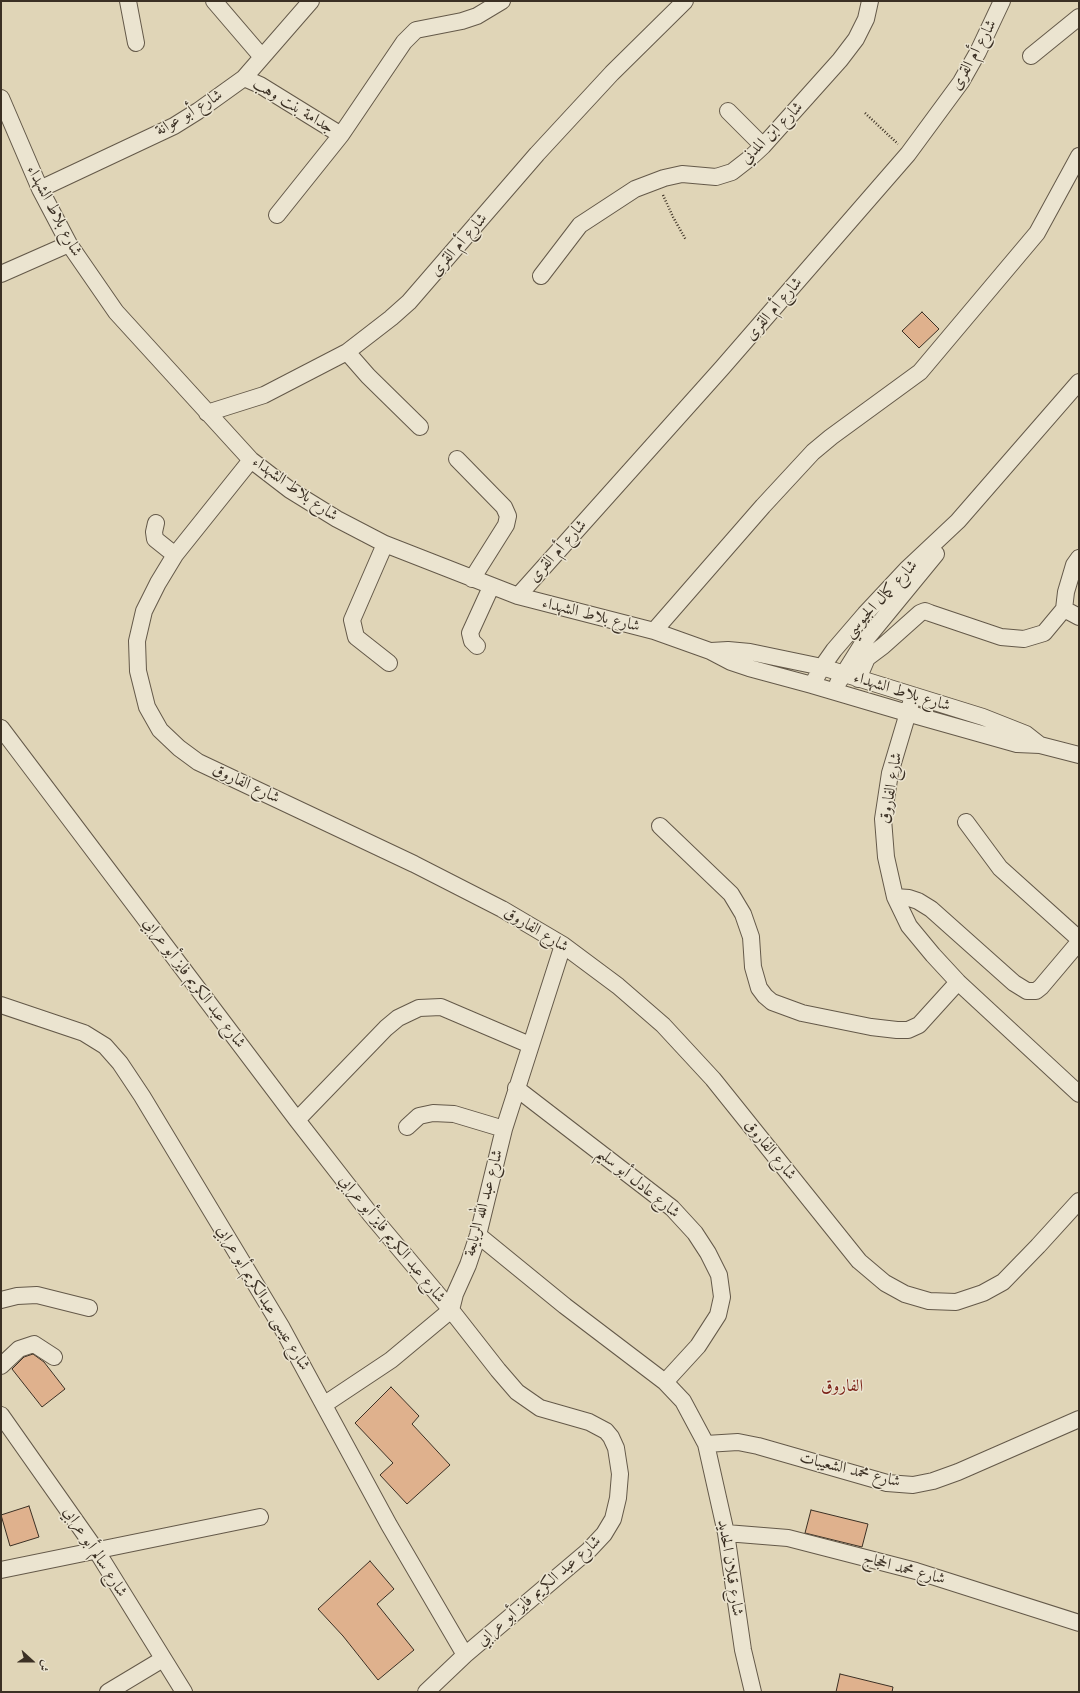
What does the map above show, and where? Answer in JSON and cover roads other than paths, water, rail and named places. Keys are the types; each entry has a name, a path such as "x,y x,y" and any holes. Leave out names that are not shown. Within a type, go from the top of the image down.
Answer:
{"street":[{"path":"128,1 136,43"},
{"path":"214,1 262,57"},
{"name":"شارع أبو عوانة","path":"40,188 174,126 198,111 244,78 312,1"},
{"path":"277,215 341,135 404,42 416,30 462,21 477,16 502,1"},
{"name":"شارع أم القرى","path":"207,413 264,395 347,352 409,302 553,137 612,73 685,1"},
{"name":"شارع ابن المدني","path":"541,276 580,225 635,189 664,178 682,174 716,177 732,172 763,146 844,55 856,39 866,19 870,1"},
{"name":"شارع أم القرى","path":"518,596 722,368 908,154 961,82 985,40 1002,1"},
{"path":"1030,56 1079,17"},
{"name":"جدامة بنت وهب","path":"244,78 260,85 341,135"},
{"name":"شارع بلاط الشهداء","path":"1,98 40,188 68,244 116,312 251,460 290,490 337,519 385,544 491,587 518,596 654,631 710,651 731,662 748,668 1017,744 1040,745 1079,755"},
{"path":"728,111 763,146"},
{"path":"654,631 763,506 813,452 837,432 920,372 1029,243 1046,217 1079,156"},
{"path":"1,274 68,244"},
{"path":"347,352 368,376 420,427"},
{"name":"شارع كمال الجيوسي","path":"812,685 834,650 865,614 903,574 958,521 1079,382"},
{"path":"457,459 504,506 508,516 506,525 472,579"},
{"name":"شارع الفاروق","path":"251,460 175,555 158,583 151,614 137,641 138,671 147,707 160,730 179,748 210,767 393,854 502,909 563,944 618,986 663,1025 713,1079 859,1261 885,1284 905,1294 929,1301 956,1302 983,1293 1003,1282 1079,1201"},
{"name":"شارع كمال الجيوسي","path":"834,692 842,674 863,643 941,547 958,521"},
{"path":"156,523 154,532 155,539 158,543 175,555"},
{"path":"385,544 352,620 356,637 389,663"},
{"path":"858,679 867,658 884,646 920,613 925,611 1001,637 1024,639 1044,633 1064,609 1066,592 1074,565 1079,558"},
{"path":"477,646 472,641 470,633 491,587"},
{"path":"1064,609 1079,617"},
{"name":"شارع بلاط الشهداء","path":"710,651 728,650 750,652 822,667 1005,726 1026,734 1040,745"},
{"name":"شارع الفاروق","path":"913,696 890,773 883,819 886,857 895,897 909,926 958,982 1079,1094"},
{"name":"شارع عبد الكريم فايز أبو عرابي","path":"1,728 297,1120 371,1215 451,1310 517,1392 540,1408 589,1422 606,1431 611,1436 616,1448 620,1474 618,1498 613,1519 604,1534 589,1550 465,1655 426,1692"},
{"path":"895,897 909,898 918,901 931,909 1014,983 1027,990 1036,990 1041,987 1079,941 1000,868 966,822"},
{"path":"660,826 731,894 743,914 750,937 753,967 759,988 772,1002 802,1013 871,1027 908,1030 920,1025 958,982"},
{"name":"شارع عبد الله الربايعة","path":"451,1310 455,1294 478,1235 504,1129 563,944"},
{"name":"شارع عيسى عبدالكريم أبو عرابي","path":"1,1005 84,1033 106,1046 120,1063 142,1096 282,1328 325,1404 389,1525 465,1655"},
{"path":"297,1120 386,1028 398,1018 419,1008 441,1007 530,1045"},
{"name":"شارع عادل أبو سليم","path":"516,1088 672,1208 695,1233 708,1253 719,1275 722,1297 718,1315 698,1346 665,1382"},
{"path":"407,1127 419,1116 433,1113 454,1114 504,1129"},
{"path":"478,1235 565,1306 665,1382 683,1401 706,1444"},
{"path":"1,1300 17,1296 37,1295 89,1308"},
{"path":"325,1404 391,1360 451,1310"},
{"path":"1,1366 19,1349 34,1344 54,1357"},
{"name":"شارع سالم أبو عرابي","path":"1,1415 96,1550 184,1692"},
{"name":"شارع محمد الشعيبات","path":"706,1444 738,1442 758,1446 887,1483 914,1485 933,1481 958,1472 1079,1419"},
{"name":"شارع قبلان الحديد","path":"706,1444 726,1533 744,1650 753,1692"},
{"path":"1,1570 260,1517"},
{"name":"شارع محمد الحجاج","path":"726,1533 788,1538 916,1571 1079,1623"},
{"path":"108,1692 163,1659"}],"district":[{"name":"الفاروق","path":"842,1387"}]}
